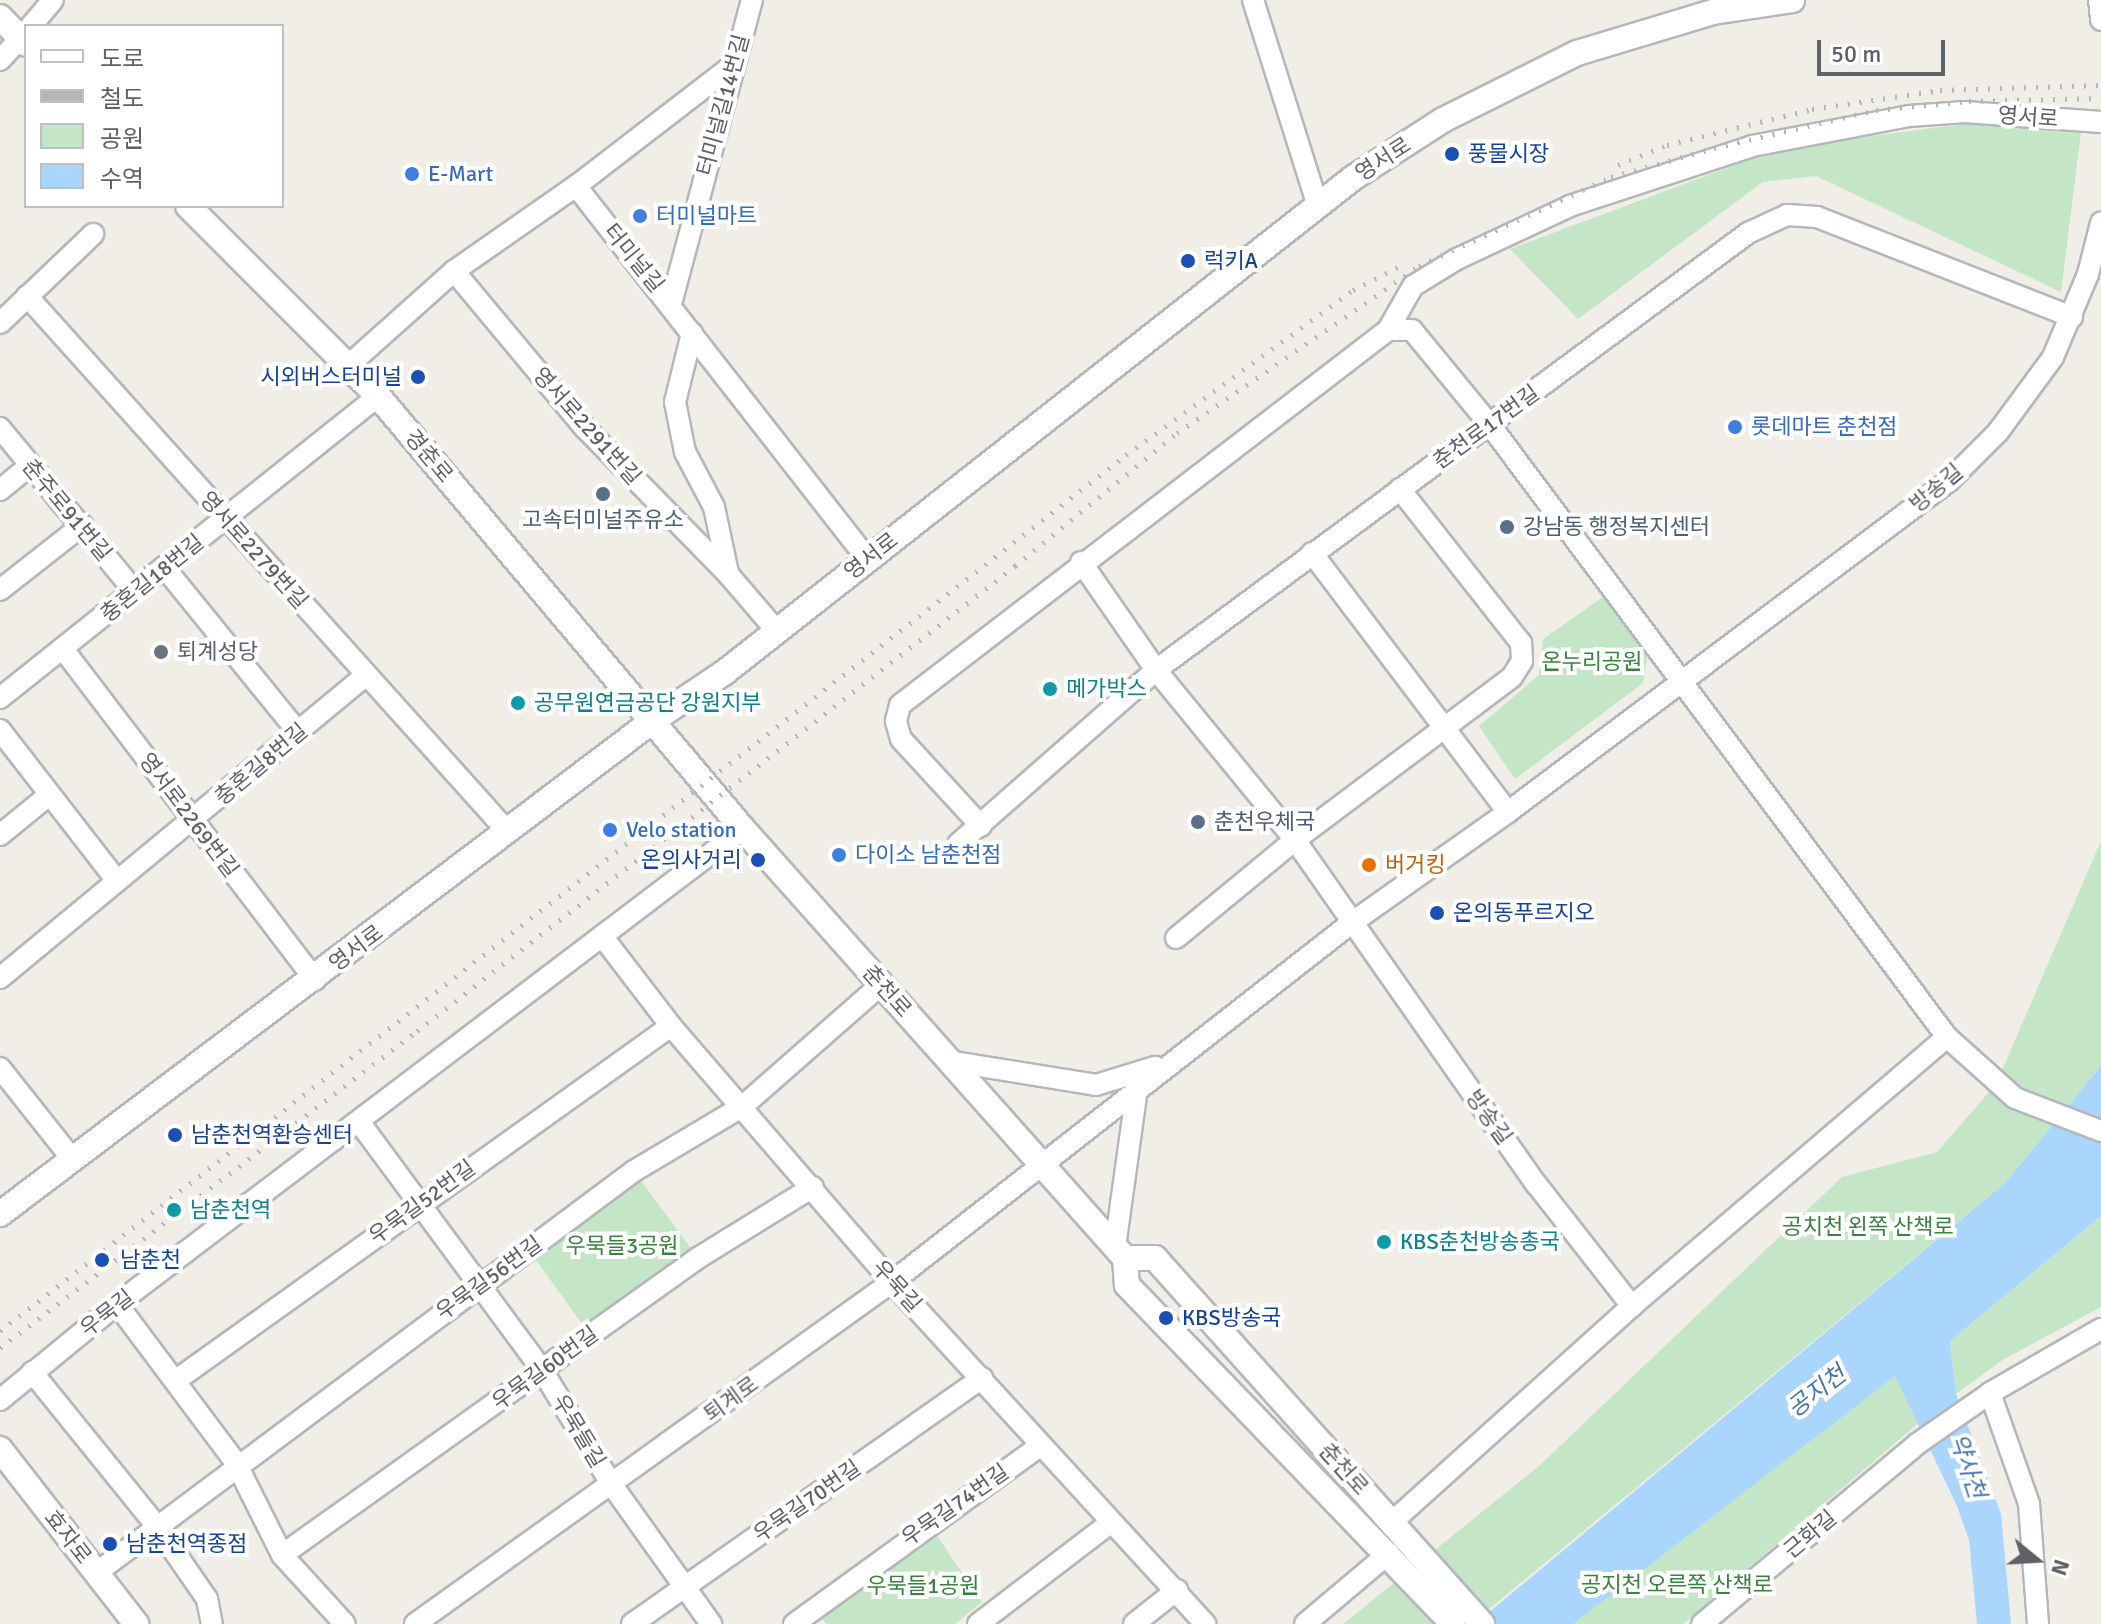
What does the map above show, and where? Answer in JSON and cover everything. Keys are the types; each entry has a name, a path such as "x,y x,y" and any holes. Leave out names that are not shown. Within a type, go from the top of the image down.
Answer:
{"street":[{"path":"34,24 53,0"},
{"name":"터미널길14번길","path":"671,304 752,0"},
{"path":"1253,0 1317,203"},
{"name":"영서로","path":"0,1214 315,980 655,719 725,672 775,629 1139,350 1317,203 1443,120 1577,53 1713,12 1792,0"},
{"path":"2099,0 2101,20"},
{"path":"0,17 24,34"},
{"path":"0,60 24,37"},
{"path":"350,364 454,271 576,186 733,65"},
{"name":"영서로","path":"981,826 901,739 896,721 900,705 1081,562 1388,330 1413,286 1457,259 1570,206 1752,146 1923,115 1965,112 2101,122"},
{"name":"터미널길","path":"576,186 867,558"},
{"name":"경춘로","path":"190,208 350,364 655,719"},
{"name":"춘천로17번길","path":"958,844 1156,670 1748,233 1787,215 1830,221 2072,317"},
{"name":"방송길","path":"1039,1163 1350,924 1508,812 1949,481 1998,432 2034,386 2072,317 2101,223"},
{"path":"0,323 93,234"},
{"name":"영서로2291번길","path":"454,271 584,427 728,574 775,629"},
{"name":"영서로2279번길","path":"27,296 508,832"},
{"path":"1388,330 1412,330 1490,425 1947,1037 2015,1098 2101,1131"},
{"name":"영서로2291번길","path":"692,333 675,402 685,452 714,507 728,574"},
{"name":"충혼길18번길","path":"0,698 378,396"},
{"name":"춘주로91번길","path":"0,428 83,525 135,592"},
{"path":"0,490 30,466"},
{"path":"1176,938 1295,840 1512,677 1522,661 1521,643 1400,489"},
{"path":"0,590 83,525"},
{"path":"1312,553 1508,812"},
{"name":"방송길","path":"1081,562 1156,670 1295,840 1350,924 1537,1185 1632,1306"},
{"path":"164,567 298,732"},
{"name":"영서로2269번길","path":"63,649 315,980"},
{"name":"충혼길8번길","path":"0,978 366,675"},
{"name":"춘천로","path":"655,719 743,829 1120,1252 1127,1285 1389,1553 1416,1567"},
{"path":"0,730 117,881"},
{"path":"0,835 49,795"},
{"name":"우묵길","path":"0,1400 117,1304 360,1123 743,829"},
{"name":"우묵길","path":"602,936 671,1026 892,1282 982,1378 1109,1524 1177,1590 1205,1624"},
{"name":"우묵길56번길","path":"96,1573 236,1463 634,1171 743,1106 882,984"},
{"name":"우묵길52번길","path":"175,1381 418,1204 671,1026"},
{"path":"1391,1523 1632,1306 1947,1037"},
{"path":"948,1061 1096,1085 1174,1059"},
{"path":"0,1068 73,1160"},
{"path":"1120,1252 1137,1088"},
{"name":"우묵들길","path":"360,1123 418,1204 481,1283 542,1370 612,1485 711,1624"},
{"name":"퇴계로","path":"415,1624 892,1282 1039,1163"},
{"name":"우묵길60번길","path":"282,1555 698,1258 813,1187"},
{"name":"춘천로","path":"1120,1252 1155,1258 1391,1523 1416,1567"},
{"path":"117,1304 236,1463 282,1555 345,1624"},
{"path":"2038,1624 2029,1504 1985,1396 2101,1329"},
{"path":"32,1372 156,1525 207,1599 212,1624"},
{"name":"우묵길70번길","path":"632,1624 982,1378"},
{"name":"근화길","path":"1702,1624 1917,1444 1985,1396"},
{"name":"우묵길74번길","path":"794,1624 1041,1445"},
{"name":"효자로","path":"0,1449 136,1624"},
{"path":"978,1624 1109,1524"},
{"path":"1305,1624 1389,1553"},
{"path":"1416,1567 1453,1624"},
{"path":"1416,1567 1482,1624"},
{"path":"1134,1624 1177,1590"}],"green space":[{"path":"2019,117 2082,124 2061,292 1816,176 1763,182 1578,319 1510,249 1751,159 1825,142"},
{"name":"온누리공원","path":"1603,597 1638,634 1647,657 1643,683 1515,779 1479,726 1539,675 1543,639"},
{"name":"공치천 왼쪽 산책로","path":"2101,841 2101,1066 2005,1183 1471,1624 1343,1624 1539,1466 1842,1177 1937,1152 1996,1084"},
{"name":"우묵들3공원","path":"634,1171 698,1258 590,1335 528,1249"},
{"path":"2101,1216 2101,1307 2004,1359 1956,1394 1950,1341"},
{"name":"공지천 오른쪽 산책로","path":"1895,1375 1921,1421 1683,1624 1572,1624"},
{"name":"우묵들1공원","path":"933,1530 982,1602 955,1624 826,1624 821,1617"}],"water":[{"path":"2101,1066 2101,1216 1950,1341 1956,1394 2001,1514 2011,1624 1977,1624 1969,1540 1957,1506 1895,1376 1573,1624 1475,1624 2005,1183"}],"railway":[{"path":"1618,165 1667,145 1812,109 1940,90 2101,85"},
{"path":"0,1348 417,1031 1015,566 1177,433 1419,266 1611,177 1714,148 1876,110 1969,101 2101,98"},
{"path":"0,1331 1126,455 1353,290 1404,264"}],"place":[{"name":"풍물시장","path":"1452,154"},
{"name":"E-Mart","path":"412,174"},
{"name":"터미널마트","path":"640,216"},
{"name":"럭키A","path":"1188,261"},
{"name":"시외버스터미널","path":"418,377"},
{"name":"롯데마트 춘천점","path":"1735,427"},
{"name":"고속터미널주유소","path":"603,494"},
{"name":"강남동 행정복지센터","path":"1507,527"},
{"name":"퇴계성당","path":"161,652"},
{"name":"메가박스","path":"1050,689"},
{"name":"공무원연금공단 강원지부","path":"518,703"},
{"name":"춘천우체국","path":"1198,822"},
{"name":"Velo station","path":"610,830"},
{"name":"다이소 남춘천점","path":"839,855"},
{"name":"온의사거리","path":"758,860"},
{"name":"버거킹","path":"1369,865"},
{"name":"온의동푸르지오","path":"1437,913"},
{"name":"남춘천역환승센터","path":"175,1135"},
{"name":"남춘천역","path":"174,1210"},
{"name":"KBS춘천방송총국","path":"1384,1242"},
{"name":"남춘천","path":"102,1260"},
{"name":"KBS방송국","path":"1166,1318"},
{"name":"남춘천역종점","path":"110,1544"}],"water label":[{"name":"공지천","path":"1817,1392"},
{"name":"약사천","path":"1967,1466"}]}
